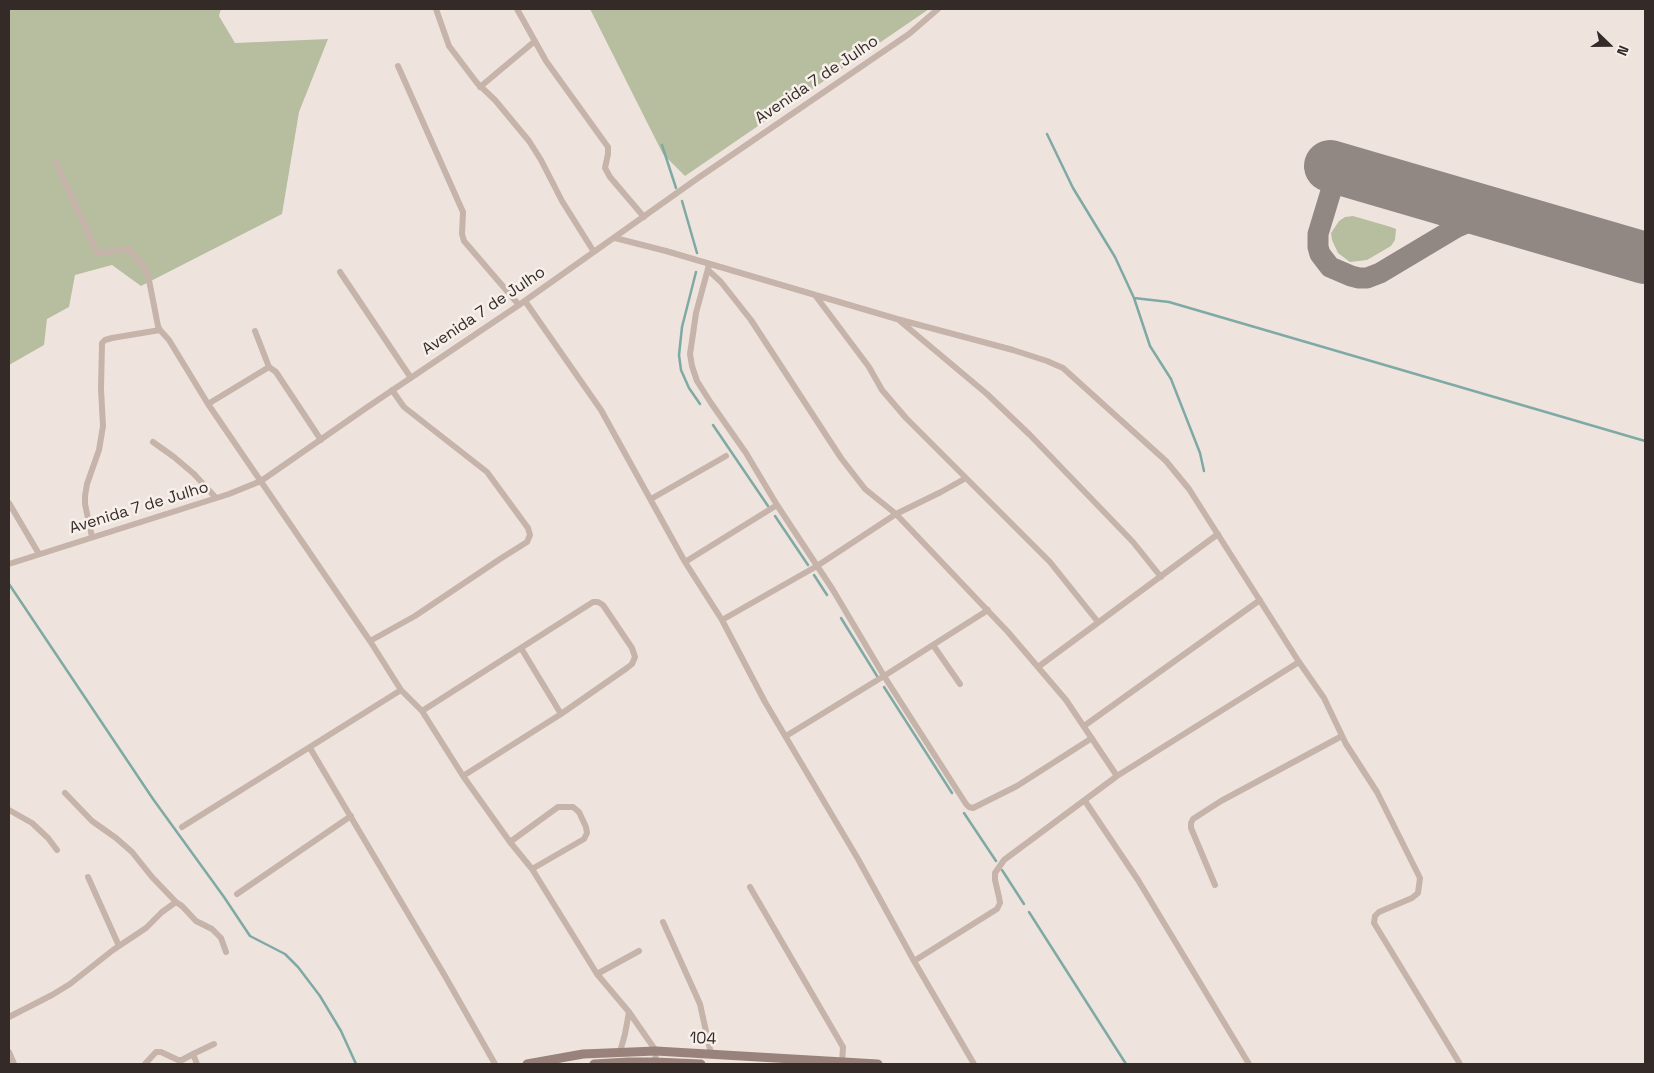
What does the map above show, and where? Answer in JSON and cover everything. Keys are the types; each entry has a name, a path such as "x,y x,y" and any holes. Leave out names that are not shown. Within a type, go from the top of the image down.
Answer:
{"street":[{"path":"436,9 449,46 460,62 480,86 495,100 537,154 562,201 594,252"},
{"path":"517,9 546,61 608,147 605,168 610,177 644,217"},
{"name":"Avenida 7 de Julho","path":"9,564 216,498 261,481 522,303 909,34 938,9"},
{"path":"480,86 535,41"},
{"path":"398,66 463,212 462,234 464,241 522,303 601,410 685,562 722,620 765,702 858,859 974,1064"},
{"path":"56,163 95,250 100,253 129,249 146,270 156,320 160,330 169,340 208,404 370,641 401,690 422,711 510,842 532,868 597,974 629,1012 656,1051 655,1062"},
{"path":"615,238 709,267 1047,361 1063,368 1166,461 1189,489 1324,698 1346,744 1377,792 1420,878 1418,893 1412,898 1379,912 1375,916 1374,923 1460,1064"},
{"path":"709,267 695,320 690,354 697,381 746,453 884,676 969,807 978,806 1017,786 1092,738"},
{"path":"709,267 751,320 798,394 865,489 896,514 988,610 1066,700 1117,776"},
{"path":"340,272 411,378"},
{"path":"815,295 870,367 882,390 906,418 1050,562 1098,622"},
{"path":"897,319 987,394 1030,435 1133,542 1160,578"},
{"path":"92,537 85,496 89,477 99,450 103,426 100,389 102,343 112,338 160,330"},
{"path":"255,331 269,366 276,372 321,440"},
{"path":"208,404 269,366"},
{"path":"370,641 415,616 527,542 530,535 528,528 486,472 404,407 392,390"},
{"path":"153,442 194,474 216,498"},
{"path":"651,499 726,456"},
{"path":"722,620 817,566 896,514 966,478"},
{"path":"9,503 39,554"},
{"path":"685,562 777,505"},
{"path":"1038,667 1218,534"},
{"path":"1084,726 1260,600"},
{"path":"422,711 593,602 598,602 607,610 632,648 635,657 632,664 561,714 464,776"},
{"path":"786,736 988,610"},
{"path":"933,645 960,684"},
{"path":"521,648 561,714"},
{"path":"914,960 997,909 1000,903 994,876 997,868 1004,860 1117,776 1299,662"},
{"path":"182,827 401,690"},
{"path":"1215,885 1191,828 1193,819 1221,801 1342,736"},
{"path":"310,748 446,976 495,1064"},
{"path":"65,793 92,821 132,852 176,902 196,921 212,929 221,938 226,952"},
{"path":"1085,801 1138,880 1249,1064"},
{"path":"510,842 558,807 573,807 579,812 586,827 587,833 584,839 532,868"},
{"path":"9,810 32,823 48,838 57,850"},
{"path":"237,894 350,816"},
{"path":"88,877 119,946"},
{"path":"750,887 843,1047 842,1063"},
{"path":"9,1017 80,977 88,968 146,928 162,912 176,902"},
{"path":"663,922 700,1004 711,1054"},
{"path":"597,974 639,951"},
{"path":"620,1052 629,1012"},
{"path":"144,1064 156,1052 166,1053 178,1060 182,1060 214,1044"},
{"name":"104","path":"527,1064 583,1054 656,1051 878,1064"},
{"path":"9,1052 14,1064"},
{"path":"193,1054 197,1064"},
{"path":"594,1064 655,1062 701,1064"}],"green space":[{"path":"9,9 221,9 219,16 235,43 328,39 299,112 282,214 141,286 112,265 75,275 69,307 47,319 44,345 9,365"},
{"path":"590,9 929,9 685,176 663,154"},
{"path":"1353,216 1396,229 1395,240 1391,246 1367,260 1350,262 1338,253 1331,233 1339,221 1345,217"}],"waterway":[{"path":"1047,134 1073,188 1115,257 1134,298 1150,346 1171,379 1200,453 1204,471"},
{"path":"662,145 676,188"},
{"path":"682,201 697,253"},
{"path":"696,272 682,327 679,355 681,370 689,388 700,404"},
{"path":"1134,298 1169,302 1645,441"},
{"path":"713,425 768,506"},
{"path":"775,516 808,565"},
{"path":"814,575 827,595"},
{"path":"9,584 153,799 250,936 285,954 298,967 320,996 341,1031 356,1064"},
{"path":"841,618 877,676"},
{"path":"884,687 952,793"},
{"path":"964,813 996,861"},
{"path":"1002,870 1024,904"},
{"path":"1029,912 1126,1064"}],"taxiway":[{"path":"1338,168 1318,234 1318,247 1320,254 1330,267 1351,276 1367,278 1380,273 1457,227 1480,217 1494,214"}],"runway":[{"path":"1330,166 1645,258"}]}
